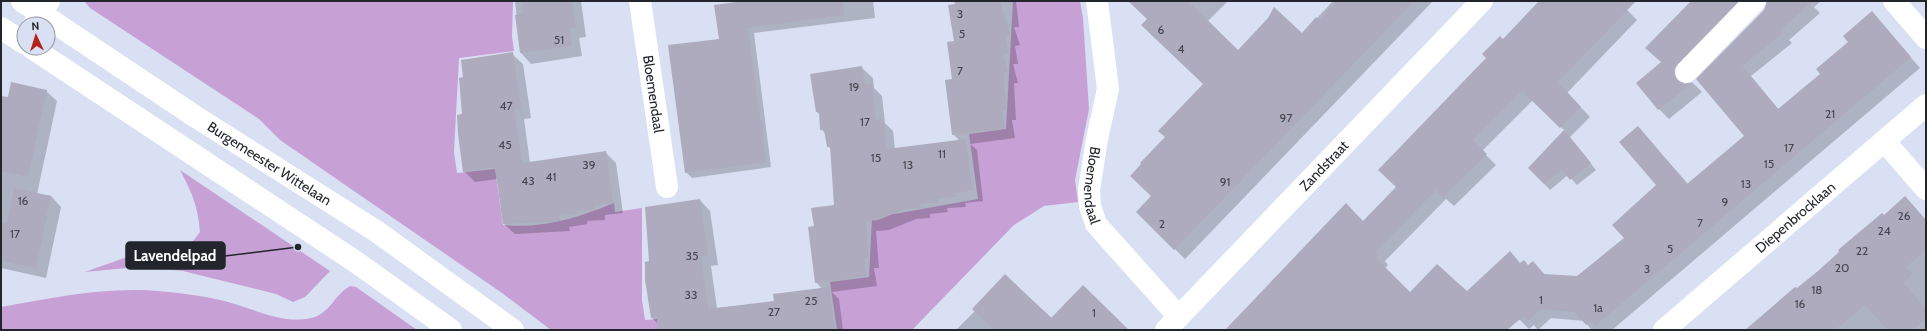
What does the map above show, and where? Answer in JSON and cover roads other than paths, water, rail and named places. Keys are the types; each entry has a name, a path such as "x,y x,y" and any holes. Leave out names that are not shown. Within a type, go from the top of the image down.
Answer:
{"street":[{"name":"Burgemeester Wittelaan","path":"22,1 27,16"},
{"name":"Bloemendaal","path":"640,1 667,187"},
{"name":"Bloemendaal","path":"1097,1 1108,89 1097,139 1089,190 1090,206 1096,224 1172,323"},
{"name":"Zandstraat","path":"1172,323 1482,1"},
{"path":"1686,72 1755,1"},
{"path":"1894,1 1926,38"},
{"name":"Burgemeester Wittelaan","path":"1,28 16,29"},
{"name":"Burgemeester Wittelaan","path":"56,43 196,116 376,231 513,330"},
{"name":"Burgemeester Wittelaan","path":"56,47 451,330"},
{"name":"Diepenbrocklaan","path":"1664,330 1885,142 1926,105"},
{"path":"1885,142 1926,189"}],"place":[{"name":"Lavendelpad","path":"298,247"}]}
